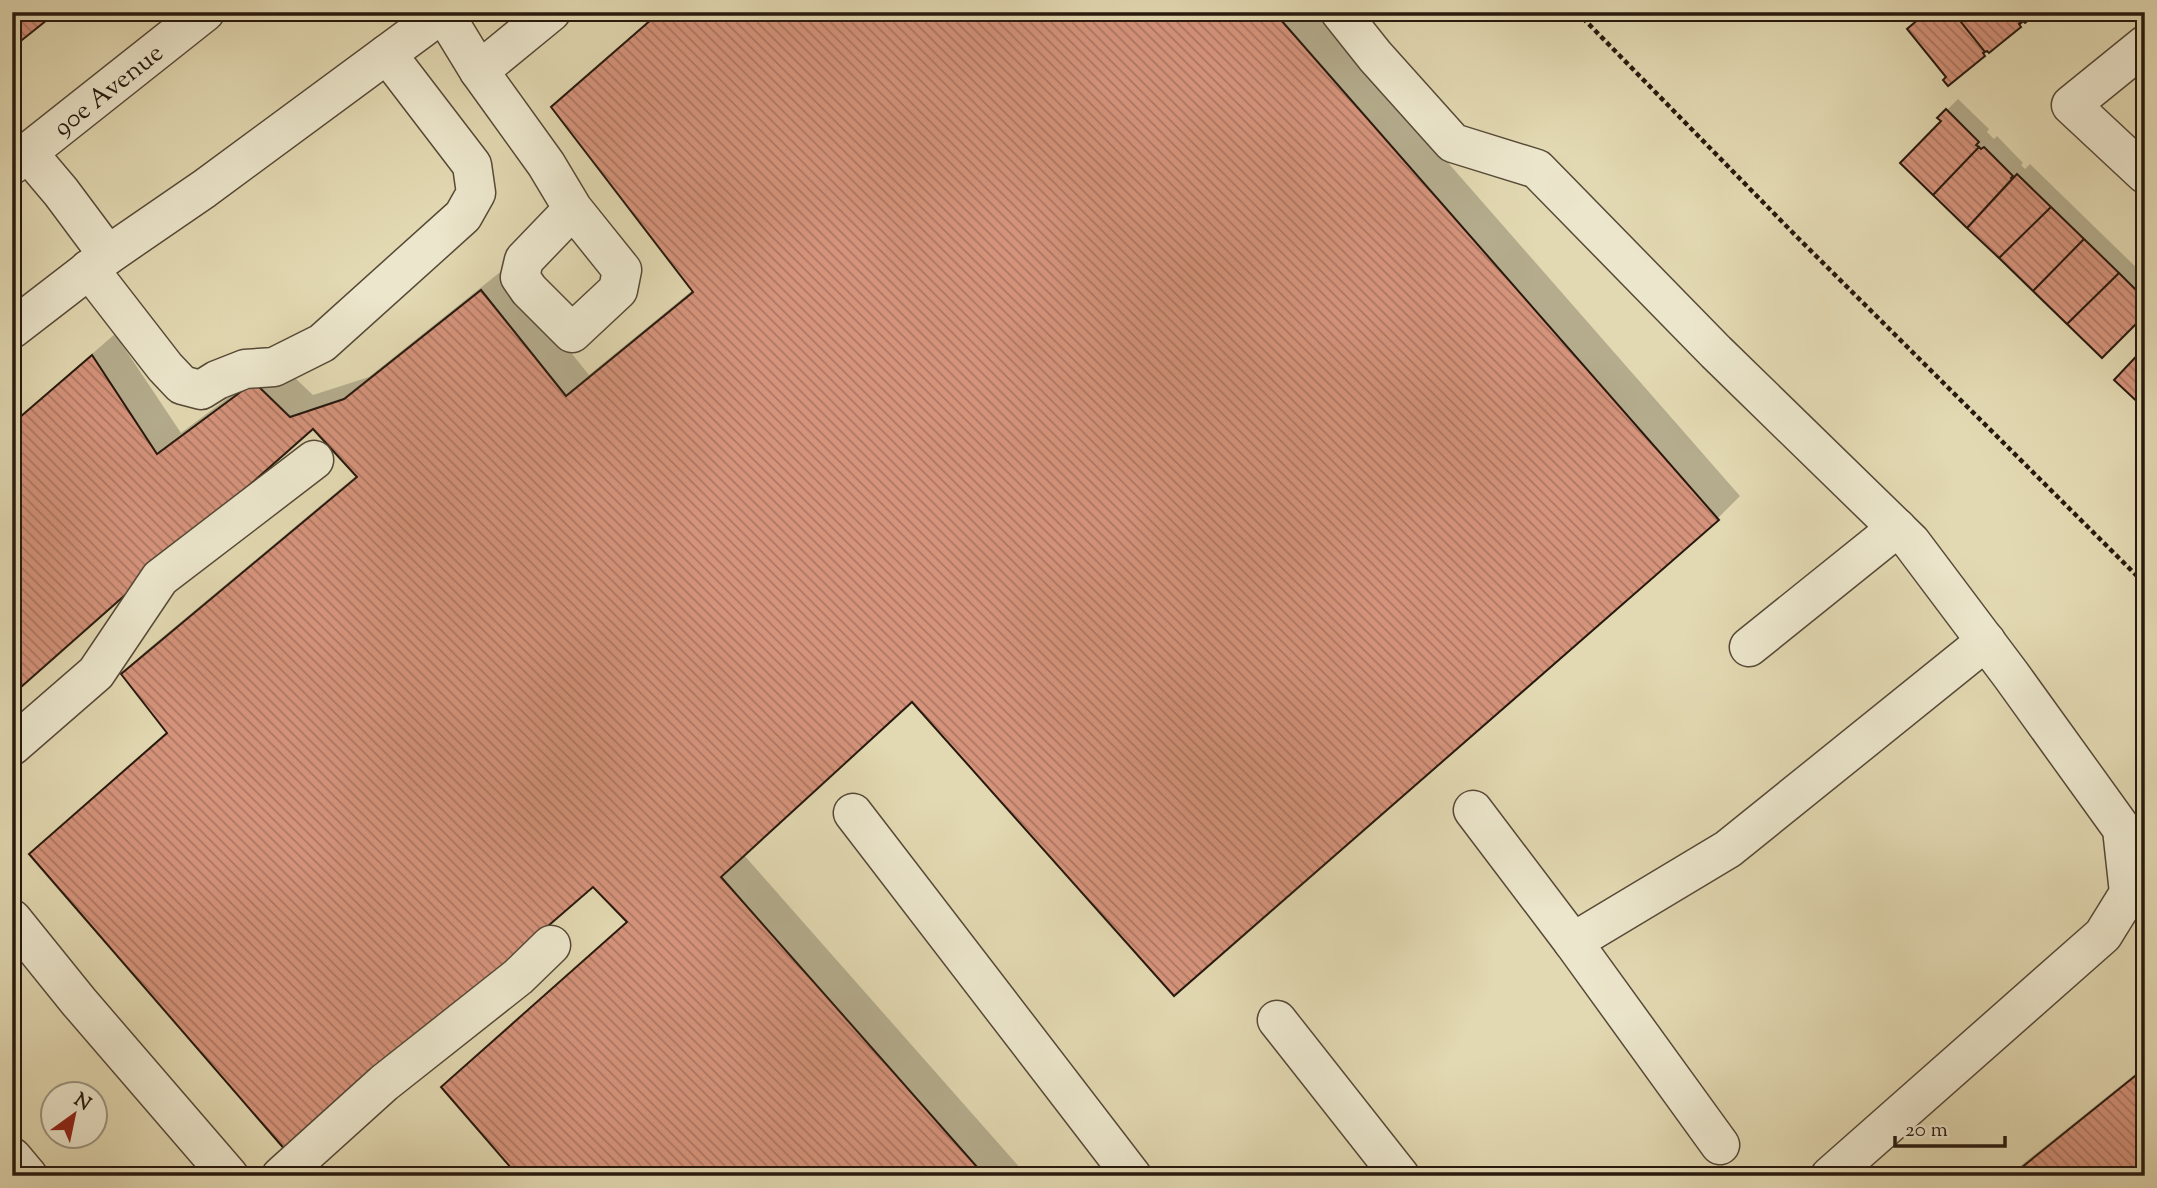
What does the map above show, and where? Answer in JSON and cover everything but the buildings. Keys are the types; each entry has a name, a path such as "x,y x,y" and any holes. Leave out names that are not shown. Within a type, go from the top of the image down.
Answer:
{"street":[{"name":"90e Avenue","path":"20,159 205,12"},
{"path":"12,329 98,262 205,188 443,12 479,71 546,164 573,209"},
{"path":"479,71 551,12"},
{"path":"1340,12 1453,144 1537,169 1716,352 1911,542 2122,830 2129,893 2103,935 1830,1176"},
{"path":"2145,45 2071,105 2145,174"},
{"path":"20,159 61,192 98,262 165,367 183,385 201,390 217,380 245,369 274,367 322,343 463,216 477,193 472,164 387,54"},
{"path":"12,746 96,673 160,578 314,460"},
{"path":"1749,647 1897,528"},
{"path":"1573,942 1728,849 1986,641"},
{"path":"1473,810 1720,1144"},
{"path":"853,813 1132,1176"},
{"path":"12,919 79,1002 229,1176"},
{"path":"281,1176 384,1083 518,977 551,945"},
{"path":"1277,1020 1400,1176"},
{"path":"12,1157 28,1176"}],"path":[{"path":"1577,12 1798,238 2145,584"}]}
